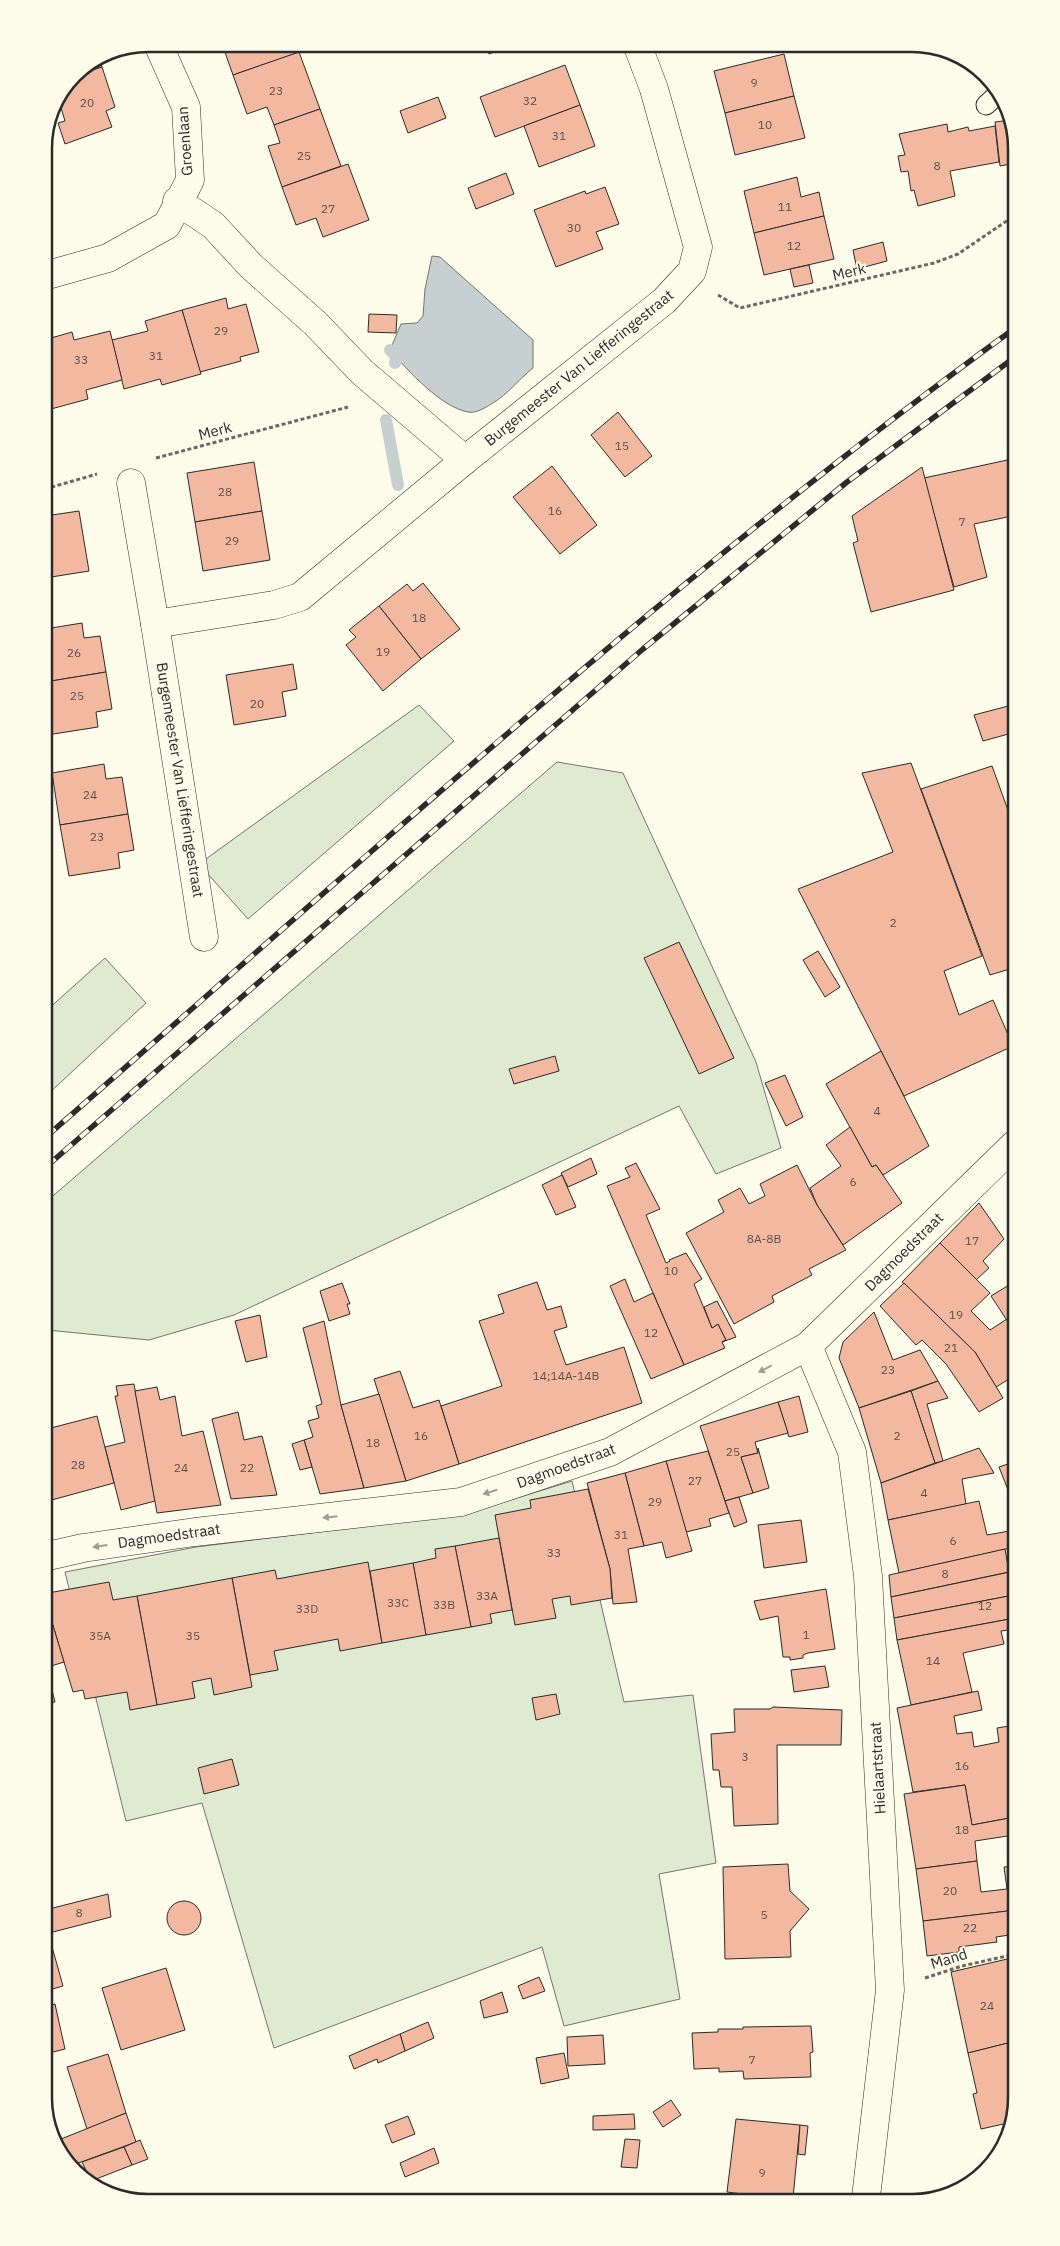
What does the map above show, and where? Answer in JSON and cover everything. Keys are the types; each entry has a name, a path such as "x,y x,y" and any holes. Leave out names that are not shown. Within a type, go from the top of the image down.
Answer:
{"street":[{"name":"Groenlaan","path":"53,273 108,258 167,225 177,202 190,180 186,107 162,53"},
{"name":"Burgemeester Van Liefferingestraat","path":"155,624 274,605 300,597 465,460 664,301 692,271 698,247 654,89 640,53"},
{"path":"177,202 213,225 250,266 316,324 362,372 465,460"},
{"name":"Burgemeester Van Liefferingestraat","path":"139,472 155,624 204,937"},
{"name":"Dagmoedstraat","path":"52,1555 83,1548 194,1532 461,1502 610,1452 808,1346 1008,1151"},
{"name":"Hielaartstraat","path":"808,1346 852,1452 868,1576 890,1990 866,2194"}],"path":[{"name":"Merk","path":"692,271 713,292 740,308 934,263 958,254 1008,220"},
{"name":"Merk","path":"139,472 391,395"},
{"path":"53,487 100,474"},
{"name":"Mand","path":"890,1990 962,1966 1008,1956"}],"green space":[{"path":"419,705 454,741 248,919 199,864"},
{"path":"557,762 623,773 756,1062 781,1148 716,1174 679,1106 234,1315 149,1340 52,1331 52,1196"},
{"path":"105,958 146,1003 53,1090 53,1005"},
{"path":"572,1481 624,1702 693,1695 716,1863 659,1874 680,1999 564,2026 542,1947 274,2048 202,1803 126,1821 65,1572 196,1547 465,1514"}],"shaded area":[{"path":"432,256 440,257 533,340 533,368 509,391 478,411 468,412 458,409 436,396 415,378 390,350 401,324 417,323 423,316 425,289"}],"building":[{"path":"225,53 297,53 233,75"},
{"path":"299,53 320,109 274,125 267,107 247,114 233,75"},
{"path":"784,54 794,96 725,113 714,71"},
{"path":"565,65 580,105 495,137 480,97"},
{"path":"102,67 115,107 106,111 112,127 65,144 58,123 65,121 61,108 80,80 94,69"},
{"path":"794,96 805,138 735,155 725,113"},
{"path":"438,97 446,118 408,133 400,111"},
{"path":"580,105 595,146 539,167 524,126"},
{"path":"320,109 341,166 282,187 268,146 280,143 274,125"},
{"path":"1003,121 1006,129 1008,165 1000,166 995,122"},
{"path":"947,124 948,132 968,127 969,131 995,126 999,162 950,171 955,196 918,206 914,190 911,191 908,171 901,172 898,156 905,155 899,134"},
{"path":"348,164 369,220 323,237 316,218 296,225 282,187"},
{"path":"506,173 514,194 476,209 468,188"},
{"path":"797,177 801,197 819,192 824,216 754,233 744,191"},
{"path":"605,187 619,224 596,232 603,249 556,267 534,210 585,191 586,194"},
{"path":"824,216 834,259 764,275 754,233"},
{"path":"883,242 887,261 857,269 853,250"},
{"path":"809,265 813,283 794,287 790,269"},
{"path":"226,298 228,309 246,304 259,352 240,357 241,361 200,372 182,310"},
{"path":"182,310 201,374 162,385 160,379 124,389 112,340 148,331 145,321"},
{"path":"369,314 397,315 396,333 368,332"},
{"path":"110,331 122,380 86,390 88,399 53,408 53,337 72,332 74,340"},
{"path":"618,412 652,456 625,477 591,435"},
{"path":"1008,460 1008,517 974,524 987,577 954,587 924,478"},
{"path":"254,462 262,511 195,522 187,473"},
{"path":"552,466 597,525 560,554 513,497"},
{"path":"922,467 954,590 871,612 853,543 858,541 852,516"},
{"path":"79,511 89,571 53,577 53,515"},
{"path":"262,511 270,560 203,571 195,522"},
{"path":"423,583 460,629 421,659 379,606 407,584 413,591"},
{"path":"379,606 421,659 383,691 346,645 356,637 349,630"},
{"path":"82,623 84,638 100,636 106,672 53,681 53,628"},
{"path":"293,664 297,689 282,692 286,716 234,725 226,675"},
{"path":"106,672 112,709 96,712 98,727 53,734 53,681"},
{"path":"1008,706 1008,734 983,741 974,715"},
{"path":"911,763 982,956 944,971 959,1015 993,1000 1008,1034 1008,1048 904,1096 798,889 893,852 862,773"},
{"path":"104,764 106,779 122,777 128,814 60,825 53,773"},
{"path":"992,766 1008,810 1008,970 990,975 921,789"},
{"path":"128,814 134,850 118,853 120,868 69,876 60,825"},
{"path":"679,942 734,1058 699,1074 644,958"},
{"path":"818,951 840,987 825,997 803,960"},
{"path":"881,1051 929,1146 883,1175 876,1165 872,1167 826,1084"},
{"path":"555,1056 559,1071 514,1084 509,1069"},
{"path":"785,1075 803,1117 786,1126 765,1083"},
{"path":"850,1127 872,1167 876,1165 902,1203 843,1245 817,1205 810,1188 841,1166 826,1145"},
{"path":"591,1158 597,1174 568,1187 561,1173"},
{"path":"636,1163 660,1209 646,1215 666,1263 686,1253 702,1279 694,1284 712,1328 718,1324 726,1340 722,1342 725,1348 684,1365 607,1186 630,1177 625,1168"},
{"path":"797,1165 817,1205 846,1250 809,1269 812,1275 772,1296 774,1302 734,1324 686,1233 724,1212 718,1200 740,1188 749,1204 765,1196 760,1184"},
{"path":"562,1175 576,1207 556,1215 542,1185"},
{"path":"979,1203 1004,1239 983,1261 989,1268 976,1280 940,1243"},
{"path":"940,1243 990,1293 971,1311 990,1330 1007,1319 1008,1321 1008,1380 996,1387 975,1352 902,1282"},
{"path":"625,1279 634,1302 653,1293 684,1365 651,1379 610,1286"},
{"path":"537,1282 547,1310 561,1306 567,1327 554,1331 566,1365 624,1347 642,1403 459,1464 441,1406 502,1386 479,1321 504,1313 498,1295"},
{"path":"342,1283 350,1304 347,1304 350,1314 329,1321 320,1291"},
{"path":"904,1283 975,1352 1003,1398 979,1412 946,1364 922,1340 916,1345 880,1306"},
{"path":"1008,1286 1008,1322 991,1296"},
{"path":"717,1301 736,1337 722,1342 726,1340 718,1324 712,1328 704,1307"},
{"path":"874,1312 893,1360 920,1350 938,1381 859,1408 839,1358 843,1342"},
{"path":"260,1315 267,1357 246,1362 235,1321"},
{"path":"324,1321 341,1405 364,1488 320,1494 304,1440 313,1437 308,1421 319,1418 316,1406 322,1404 303,1328"},
{"path":"400,1371 413,1408 439,1400 459,1464 406,1481 374,1379"},
{"path":"938,1381 948,1398 927,1404 943,1461 935,1463 911,1391"},
{"path":"134,1384 155,1501 121,1510 105,1447 125,1442 115,1396 118,1396 116,1386"},
{"path":"157,1387 160,1400 175,1396 182,1436 203,1431 221,1505 157,1513 135,1391"},
{"path":"911,1391 935,1463 881,1483 859,1408"},
{"path":"379,1394 406,1481 364,1488 341,1405"},
{"path":"799,1396 808,1432 789,1437 778,1402"},
{"path":"778,1402 788,1433 755,1442 758,1453 741,1457 753,1493 725,1501 700,1426"},
{"path":"238,1412 244,1440 262,1436 277,1495 231,1499 212,1419"},
{"path":"97,1416 114,1483 52,1500 52,1428"},
{"path":"304,1440 312,1467 300,1470 292,1444"},
{"path":"758,1448 769,1488 753,1493 741,1457 758,1453"},
{"path":"979,1448 994,1473 962,1479 966,1504 888,1520 881,1483"},
{"path":"708,1451 729,1513 709,1519 711,1526 686,1532 666,1461"},
{"path":"666,1461 692,1551 666,1558 662,1542 644,1546 625,1473"},
{"path":"1008,1464 1008,1490 999,1467"},
{"path":"625,1473 644,1546 628,1549 637,1602 613,1604 610,1569 587,1483"},
{"path":"588,1489 610,1569 612,1598 571,1605 570,1596 552,1599 556,1618 515,1625 495,1515 531,1508 530,1500"},
{"path":"739,1497 747,1522 734,1527 725,1501"},
{"path":"979,1501 987,1535 1008,1531 1008,1549 899,1573 888,1520"},
{"path":"801,1520 807,1562 764,1568 758,1525"},
{"path":"499,1538 512,1610 490,1614 492,1623 471,1627 455,1546"},
{"path":"455,1546 471,1627 426,1635 413,1563 436,1558 435,1549"},
{"path":"1005,1549 1008,1566 1008,1572 891,1597 889,1575"},
{"path":"368,1562 382,1643 340,1651 338,1639 274,1651 278,1670 250,1675 232,1578 275,1570 277,1579"},
{"path":"413,1563 426,1635 382,1643 370,1571"},
{"path":"1008,1572 1008,1596 894,1618 891,1597"},
{"path":"232,1578 252,1687 214,1695 211,1678 192,1682 195,1698 157,1705 137,1596"},
{"path":"109,1582 113,1600 137,1596 157,1705 130,1710 127,1692 85,1699 83,1690 73,1692 52,1623 52,1592"},
{"path":"826,1589 835,1649 808,1653 803,1655 803,1658 790,1660 790,1657 783,1657 778,1616 760,1620 754,1601"},
{"path":"1008,1596 1008,1619 897,1640 894,1618"},
{"path":"1008,1619 1008,1630 1001,1631 1004,1644 963,1653 972,1692 911,1705 897,1640"},
{"path":"52,1623 64,1662 52,1666"},
{"path":"825,1666 829,1687 794,1692 791,1670"},
{"path":"52,1691 55,1702 52,1702"},
{"path":"978,1691 982,1710 954,1716 957,1734 972,1732 974,1747 999,1742 997,1728 1008,1726 1008,1818 972,1825 965,1785 913,1792 897,1708"},
{"path":"556,1694 560,1714 536,1720 532,1698"},
{"path":"773,1707 842,1710 841,1745 777,1745 778,1824 734,1826 732,1787 721,1787 719,1770 713,1770 711,1734 735,1732 734,1709 770,1709"},
{"path":"232,1759 239,1785 204,1794 198,1768"},
{"path":"965,1785 972,1825 1008,1818 1008,1836 975,1841 977,1861 916,1869 904,1794"},
{"path":"977,1861 981,1892 1007,1889 1004,1867 1008,1867 1008,1911 923,1921 916,1869"},
{"path":"788,1864 790,1891 809,1909 790,1931 791,1957 725,1959 723,1867"},
{"path":"108,1894 111,1917 52,1932 52,1908"},
{"path":"184,1901 196,1906 201,1918 196,1930 184,1935 172,1930 167,1918 172,1906"},
{"path":"1008,1911 1008,1935 996,1937 997,1942 959,1947 959,1952 927,1956 923,1921"},
{"path":"52,1947 63,1986 52,1989"},
{"path":"1008,1959 1008,2043 968,2053 951,1972"},
{"path":"166,1968 185,2030 121,2050 102,1988"},
{"path":"539,1977 545,1991 523,1999 518,1986"},
{"path":"502,1992 508,2012 484,2018 480,2001"},
{"path":"55,2004 65,2049 52,2052 52,2005"},
{"path":"428,2022 434,2038 405,2051 400,2034"},
{"path":"811,2026 813,2052 810,2053 811,2077 744,2079 743,2071 719,2072 719,2068 694,2069 692,2033 718,2032 718,2029 743,2029 743,2027"},
{"path":"400,2034 405,2051 378,2063 377,2059 354,2069 349,2056"},
{"path":"603,2035 605,2064 568,2066 567,2037"},
{"path":"1008,2043 1008,2098 1004,2124 981,2129 973,2094 977,2093 968,2053"},
{"path":"564,2053 569,2078 541,2084 536,2058"},
{"path":"108,2054 126,2113 87,2129 67,2067"},
{"path":"671,2100 681,2115 663,2127 653,2112"},
{"path":"126,2113 136,2142 78,2163 62,2139"},
{"path":"634,2114 635,2129 593,2130 593,2116"},
{"path":"408,2116 415,2134 392,2143 385,2125"},
{"path":"736,2119 800,2125 793,2194 727,2192"},
{"path":"800,2125 808,2126 805,2155 798,2154"},
{"path":"625,2139 640,2140 637,2168 621,2167"},
{"path":"140,2140 148,2159 132,2165 124,2147"},
{"path":"124,2147 132,2165 97,2179 86,2171 82,2162"},
{"path":"434,2148 439,2163 405,2177 400,2163"}],"waterway":[{"path":"390,350 397,357 395,363"},
{"path":"386,420 398,485"}],"railway":[{"path":"52,1131 401,825 640,621 885,425 1008,333"},
{"path":"52,1161 643,649 847,482 1008,362"}]}
